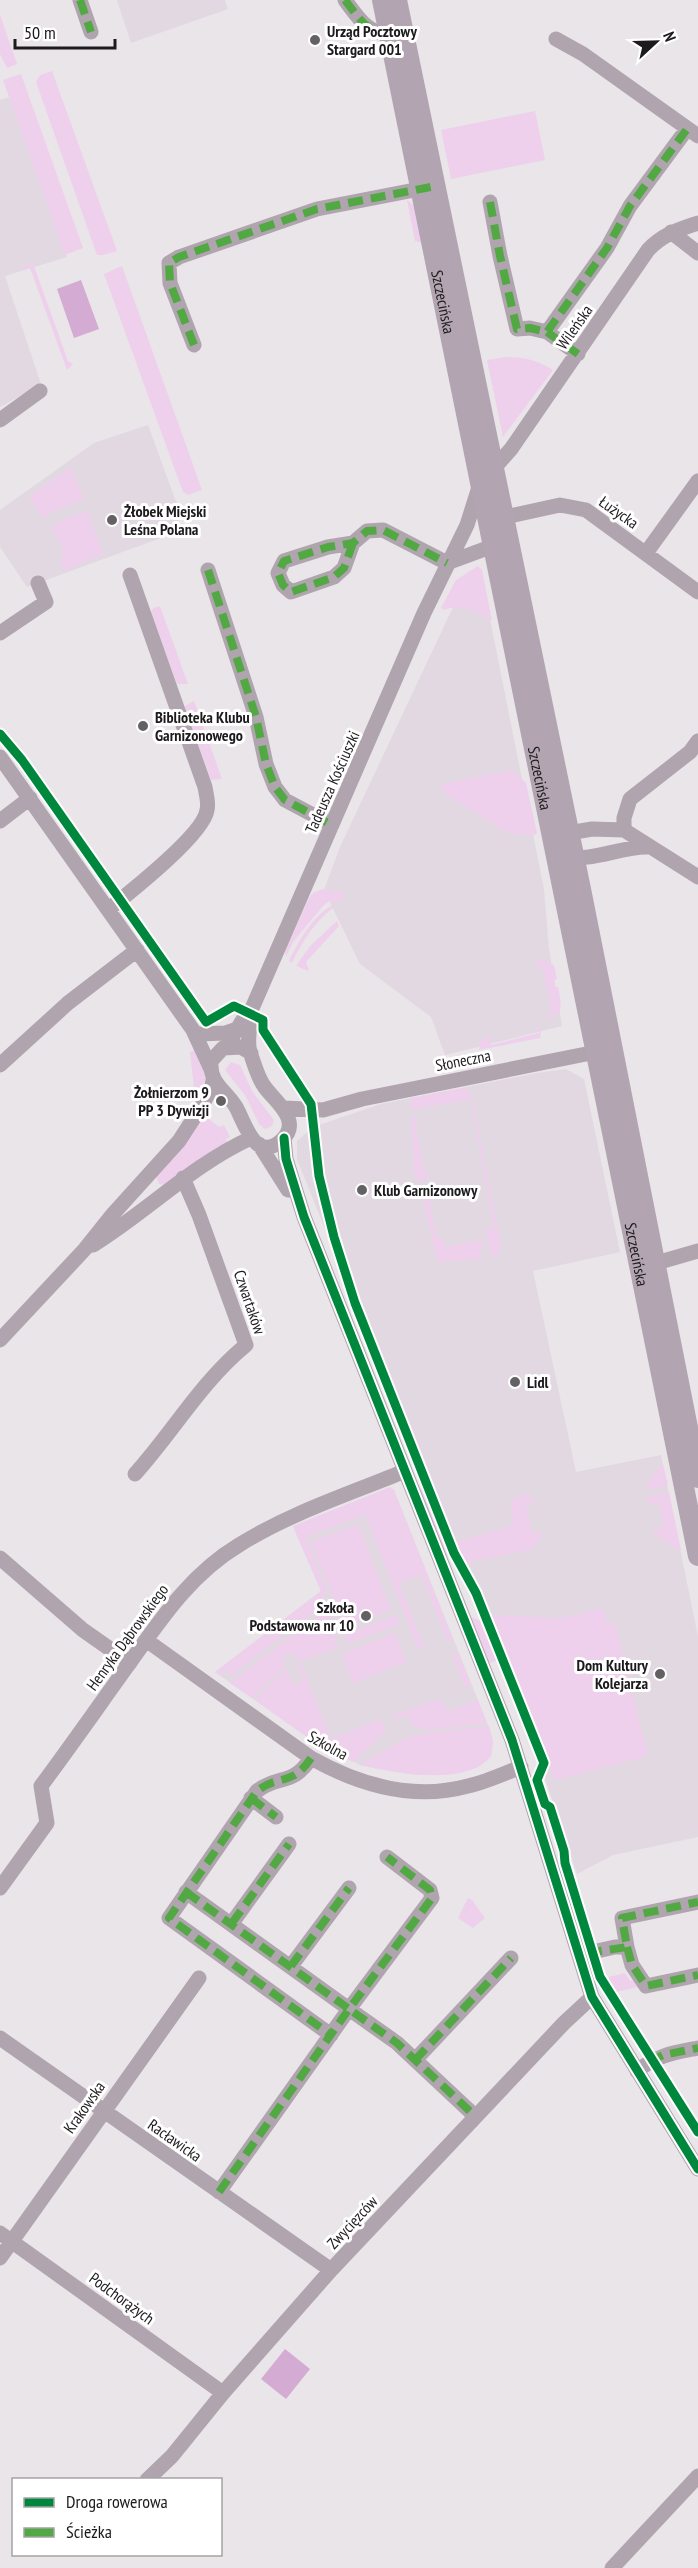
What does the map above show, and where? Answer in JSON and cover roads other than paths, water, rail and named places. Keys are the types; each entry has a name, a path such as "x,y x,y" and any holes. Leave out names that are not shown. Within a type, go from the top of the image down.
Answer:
{"main road":[{"name":"Szczecińska","path":"382,0 397,33 428,187 480,484 496,519 569,833 604,1050"},
{"name":"Szczecińska","path":"397,33 398,0"},
{"name":"Szczecińska","path":"428,187 495,466 496,519 493,546 553,845 604,1050 648,1267 698,1556"},
{"name":"Szczecińska","path":"648,1267 698,1478"}],"street":[{"path":"80,0 91,32"},
{"path":"345,0 367,27 381,35 397,33"},
{"path":"547,333 607,248 630,206 693,133 583,54 556,39"},
{"path":"194,345 170,283 169,263 179,257 317,209 428,187"},
{"path":"490,202 517,329 530,328 547,333 578,354"},
{"name":"Wileńska","path":"480,484 511,449 648,250 671,232 697,226"},
{"path":"671,232 698,253"},
{"path":"0,420 40,391"},
{"path":"646,553 698,481"},
{"name":"Tadeusza Kościuszki","path":"212,1075 211,1061 225,1047 242,1021 248,1016 447,563 467,525 480,484"},
{"name":"Łużycka","path":"496,519 560,505 586,510 698,592"},
{"path":"467,525 496,519"},
{"path":"353,543 328,547 284,561 278,573 283,585 291,592 334,577 344,568 353,543 367,531 383,530 447,563 493,546"},
{"path":"208,570 256,717 266,764 275,787 285,800 332,825"},
{"path":"109,909 185,842 208,810 205,787 130,575"},
{"path":"0,633 46,602 38,583"},
{"path":"624,830 624,818 630,799 690,752 698,741"},
{"path":"0,757 196,1033 212,1075 231,1100 255,1141 273,1163 304,1217"},
{"path":"0,821 30,798"},
{"path":"647,847 623,849 574,859 553,845 569,833 592,829 624,830 647,847 666,855 698,877"},
{"path":"0,1065 68,1003 137,950"},
{"name":"Tadeusza Kościuszki","path":"248,1016 250,1022 248,1045 265,1088 285,1108"},
{"path":"196,1033 225,1033 237,1029"},
{"path":"196,1033 215,1046 244,1047 251,1053"},
{"name":"Słoneczna","path":"255,1141 270,1146 323,1110 362,1099 604,1050"},
{"path":"0,1340 86,1249 113,1214 179,1141 203,1104 212,1075"},
{"path":"285,1108 286,1159 304,1217 512,1740 592,1997 698,2169"},
{"name":"Słoneczna","path":"285,1108 323,1110"},
{"path":"86,1249 225,1150 255,1141"},
{"name":"Czwartaków","path":"135,1474 162,1444 172,1425 206,1384 246,1345 199,1215 183,1178"},
{"path":"648,1267 698,1251"},
{"name":"Henryka Dąbrowskiego","path":"0,1888 47,1823 41,1786 179,1596 204,1570 238,1545 283,1520 405,1472"},
{"path":"0,1558 82,1630 130,1663"},
{"name":"Szkolna","path":"146,1640 311,1758 330,1769 380,1788 427,1792 465,1787 520,1767"},
{"path":"311,1758 297,1775 262,1787 251,1798 169,1918 331,2035"},
{"path":"251,1798 276,1817"},
{"path":"232,1923 289,1844"},
{"path":"219,2193 349,2009 432,1898 430,1890 387,1857"},
{"path":"291,1966 349,1888"},
{"path":"186,1892 397,2043 475,2116"},
{"path":"698,1902 622,1918 632,1965 646,1986 698,1975"},
{"path":"579,1955 615,1947 627,1947"},
{"path":"415,2060 511,1958"},
{"name":"Krakowska","path":"0,2258 6,2237 199,1978"},
{"name":"Zwycięzców","path":"149,2478 172,2456 223,2393 331,2270 475,2116 592,1997"},
{"name":"Racławicka","path":"0,2038 331,2270"},
{"path":"637,2071 657,2057 698,2048"},
{"name":"Podchorążych","path":"6,2237 223,2393"},
{"path":"612,2568 698,2476"}],"place":[{"name":"Urząd Pocztowy Stargard 001","path":"315,40"},
{"name":"Żłobek Miejski Leśna Polana","path":"112,520"},
{"name":"Biblioteka Klubu Garnizonowego","path":"143,726"},
{"name":"Żołnierzom 9 PP 3 Dywizji","path":"221,1101"},
{"name":"Klub Garnizonowy","path":"362,1190"},
{"name":"Lidl","path":"515,1382"},
{"name":"Szkoła Podstawowa nr 10","path":"366,1616"},
{"name":"Dom Kultury Kolejarza","path":"660,1674"}]}
